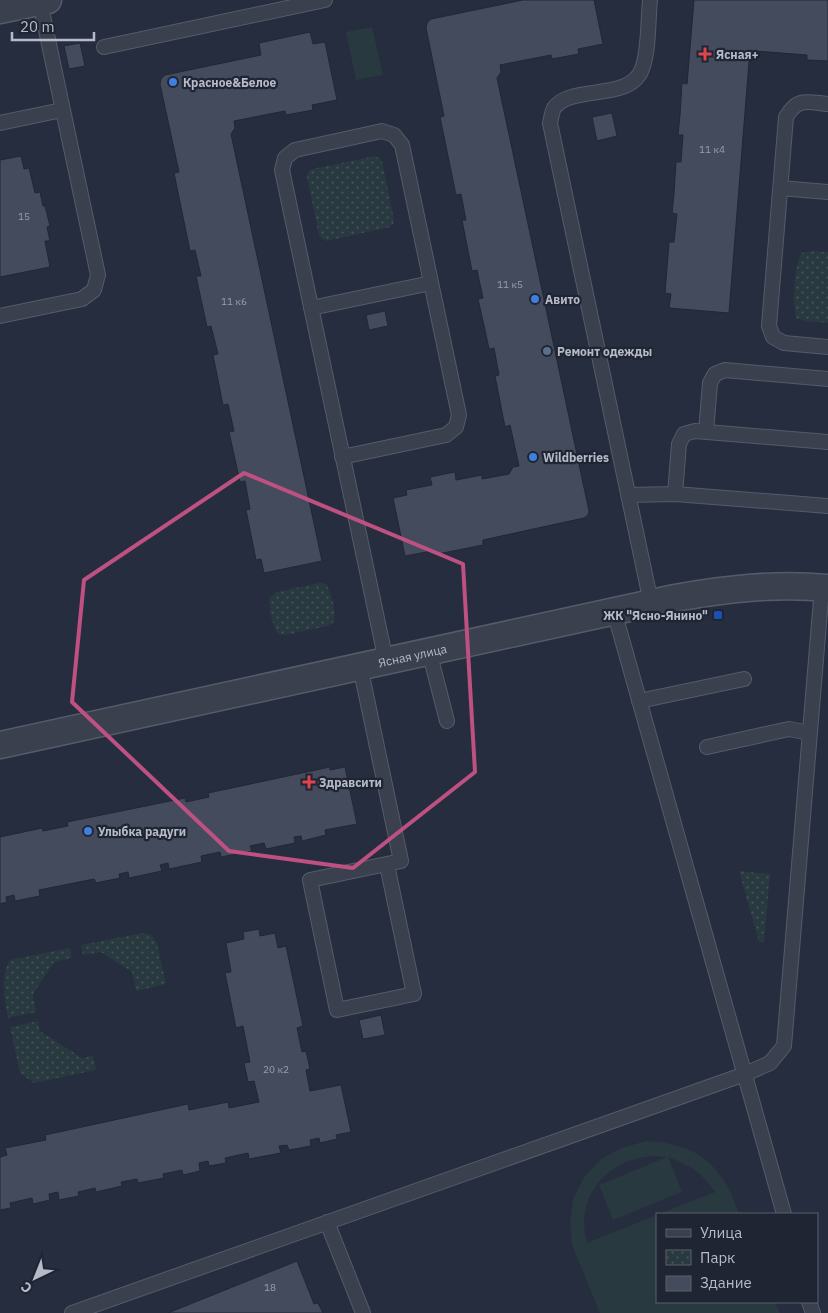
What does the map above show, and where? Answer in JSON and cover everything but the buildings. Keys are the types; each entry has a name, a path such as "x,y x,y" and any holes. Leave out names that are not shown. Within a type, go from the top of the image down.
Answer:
{"street":[{"path":"0,10 44,1"},
{"name":"Ясная улица","path":"0,746 360,666 716,590 782,586 825,587"}],"lane":[{"path":"104,47 326,0"},
{"path":"650,0 645,59 642,71 633,82 623,87 566,99 554,108 550,123 651,603"},
{"path":"0,316 82,299 94,290 98,275 62,110 44,1"},
{"path":"828,104 803,102 792,106 786,117 769,326 773,337 784,343 828,347"},
{"path":"0,123 62,110"},
{"path":"342,457 446,435 456,427 459,415 402,145 394,135 382,132 295,150 285,158 282,170 342,457 386,661"},
{"path":"780,188 828,192"},
{"path":"311,308 431,283"},
{"path":"706,432 710,383 715,374 725,370 828,379"},
{"path":"675,494 679,444 684,434 695,431 828,442"},
{"path":"629,495 675,494 828,506"},
{"path":"72,1313 744,1074 770,1063 784,1046 810,733 825,587"},
{"path":"614,611 784,1213"},
{"path":"429,651 447,721"},
{"path":"360,666 401,861 310,880 337,1010 414,994 387,865"},
{"path":"639,701 744,679"},
{"path":"707,747 789,729 810,733"},
{"path":"327,1222 363,1313"}],"highlighted area":[{"path":"244,473 463,564 475,772 353,868 229,851 72,702 84,580"}],"green space":[{"path":"372,27 383,75 356,80 346,32"},
{"path":"375,156 382,161 394,220 393,224 390,227 327,241 322,239 319,235 307,177 308,172 312,169"},
{"path":"810,251 828,252 828,323 805,321 796,318 795,276 801,253"},
{"path":"319,583 326,584 330,593 334,608 334,622 328,626 285,635 278,634 271,616 270,597 276,592"},
{"path":"739,871 770,874 764,942 759,942"},
{"path":"142,933 152,935 157,943 166,984 136,991 132,972 101,952 83,955 81,945"},
{"path":"70,948 72,958 54,962 33,994 36,1012 8,1018 4,995 4,980 10,960"},
{"path":"38,1021 40,1031 82,1058 93,1056 96,1070 34,1083 20,1073 10,1027"},
{"path":"646,1141 659,1142 681,1147 700,1156 717,1171 725,1182 739,1213 662,1213 715,1192 705,1179 694,1170 668,1157 682,1192 613,1220 599,1185 667,1157 652,1156 623,1164 610,1171 599,1181 591,1194 586,1208 584,1224 587,1243 656,1215 656,1303 775,1303 780,1313 600,1313 572,1245 570,1223 573,1199 584,1177 601,1159 622,1148"}],"place":[{"name":"Ясная+","path":"705,54"},
{"name":"Красное&Белое","path":"173,82"},
{"name":"Авито","path":"535,299"},
{"name":"Ремонт одежды","path":"547,351"},
{"name":"Wildberries","path":"533,457"},
{"name":"ЖК \"Ясно-Янино\"","path":"718,615"},
{"name":"Здравсити","path":"309,782"},
{"name":"Улыбка радуги","path":"88,831"}]}
